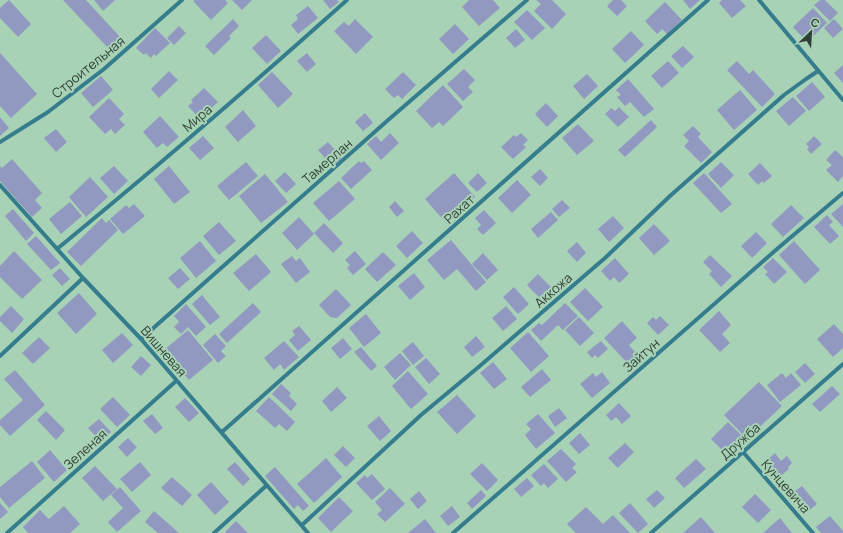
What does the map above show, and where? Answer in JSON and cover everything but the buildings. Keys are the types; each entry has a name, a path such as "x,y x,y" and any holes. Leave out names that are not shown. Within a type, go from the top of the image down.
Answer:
{"street":[{"name":"Строительная","path":"0,142 55,107 104,68 182,0"},
{"name":"Мира","path":"57,249 252,85 347,0"},
{"name":"Тамерлан","path":"141,339 393,116 527,0"},
{"name":"Рахат","path":"222,432 708,0"},
{"path":"759,0 843,100"},
{"name":"Аккожа","path":"302,525 421,415 482,365 605,258 670,196 778,100 818,71"},
{"name":"Вишневая","path":"0,185 83,278 141,339 308,533"},
{"name":"Зайтун","path":"453,533 771,254 843,194"},
{"path":"0,356 83,278"},
{"name":"Дружба","path":"651,533 843,364"},
{"name":"Зеленая","path":"8,533 176,381"},
{"name":"Кунцевича","path":"743,452 813,533"},
{"path":"214,533 267,485"}]}
